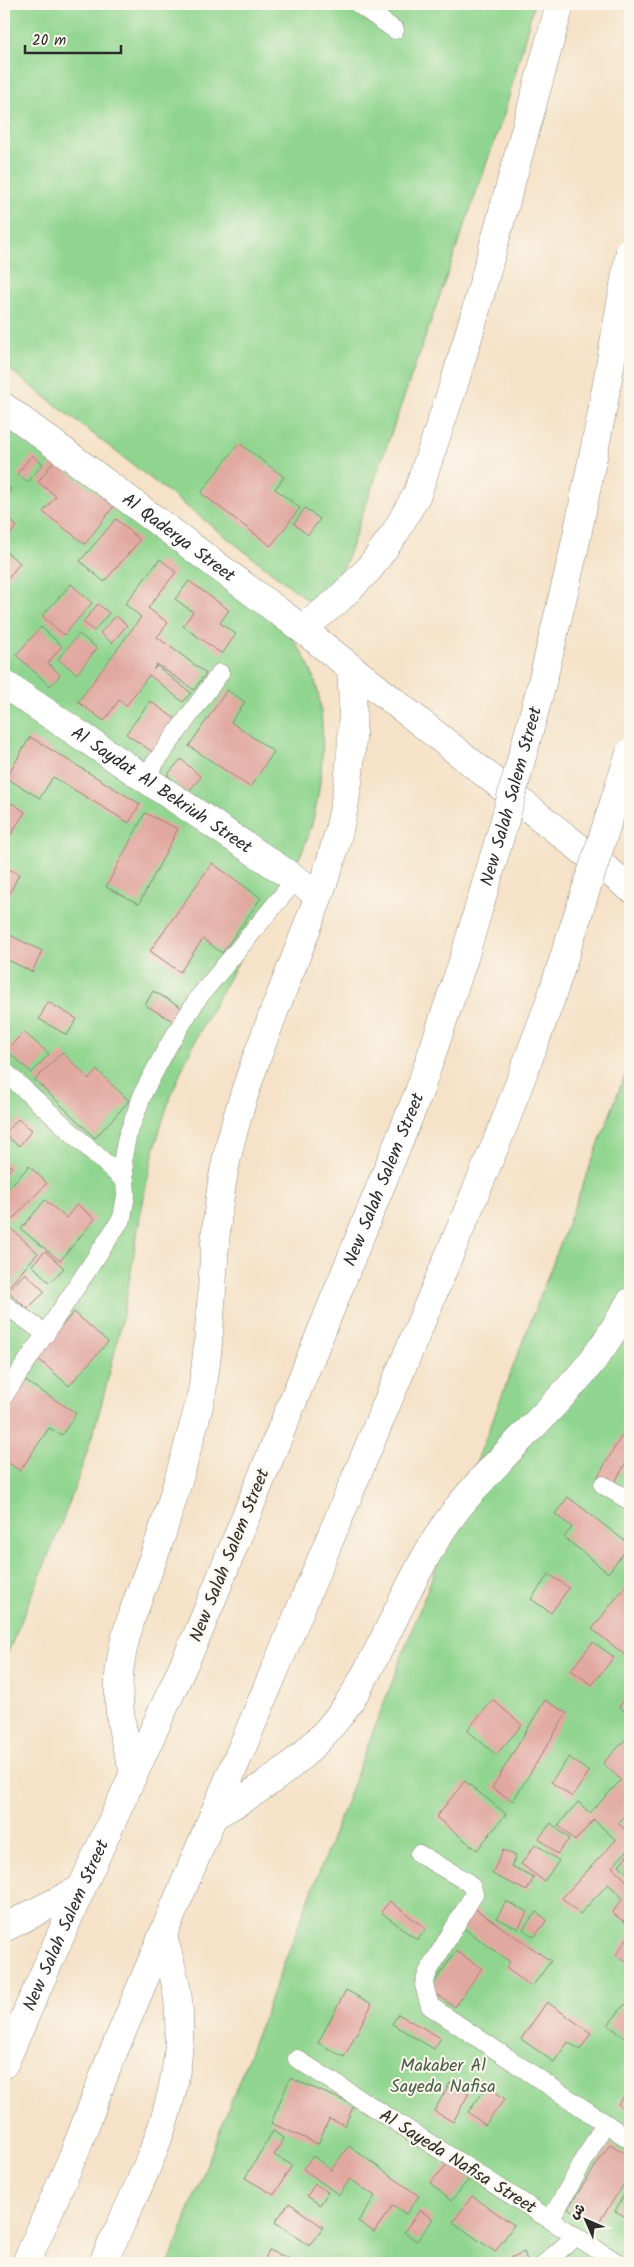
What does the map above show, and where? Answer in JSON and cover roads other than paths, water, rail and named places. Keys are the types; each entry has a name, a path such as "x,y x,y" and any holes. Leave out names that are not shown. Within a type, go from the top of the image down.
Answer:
{"main road":[{"path":"302,629 337,601 368,569 396,533 417,494 469,335 560,4"},
{"name":"New Salah Salem Street","path":"4,2064 80,1889 199,1631 419,1092 464,958 504,823 541,687 574,550 602,412 630,251"},
{"name":"Al Qaderya Street","path":"4,407 302,629 630,888"},
{"path":"134,1771 125,1745 120,1718 118,1689 120,1662 136,1598 157,1546 176,1487 203,1386 218,1206 239,1110 253,1064 319,895 336,840 348,783 354,706 351,668"},
{"name":"Al Saydat Al Bekriuh Street","path":"4,684 319,895"},
{"path":"26,2263 74,2154 110,2060 503,1127 550,1001 630,753"},
{"path":"213,1816 262,1788 294,1763 338,1717 356,1691 438,1536 478,1484 585,1370 630,1302"},
{"path":"4,1928 16,1920 80,1889"},
{"path":"103,2263 163,2127 173,2094 179,2060 180,2029 178,1998 163,1937"}],"lane":[{"path":"358,4 395,30"},
{"path":"144,778 220,673"},
{"path":"4,1396 122,1218 126,1196 123,1157 127,1137 144,1091 168,1046 198,998 296,879"},
{"path":"4,1072 125,1181"},
{"path":"4,1304 46,1334"},
{"path":"603,1485 630,1501"},
{"path":"419,1854 466,1881 472,1887 474,1894 428,1972 424,1985 430,2006 626,2137"},
{"name":"Al Sayeda Nafisa Street","path":"297,2059 618,2263"},
{"path":"551,2220 605,2123"},
{"path":"545,2263 576,2236"}],"park label":[{"name":"Makaber Al Sayeda Nafisa","path":"443,2075"}]}
